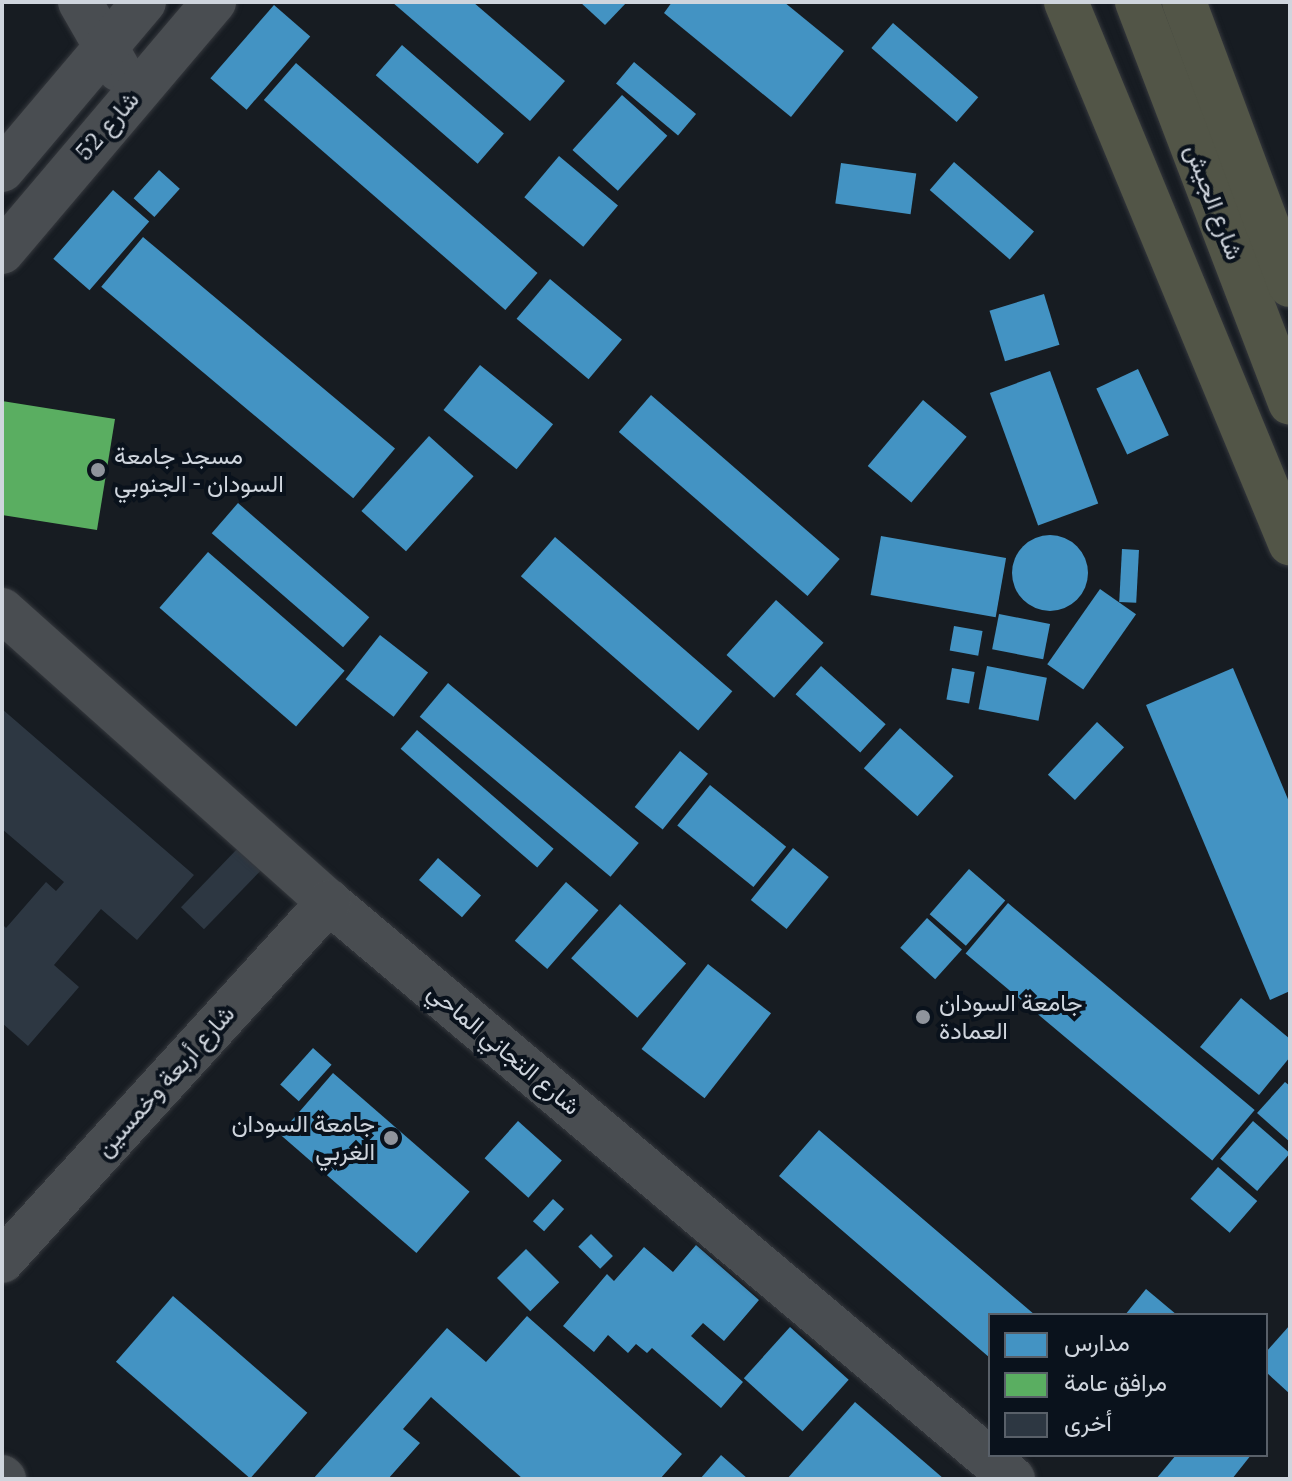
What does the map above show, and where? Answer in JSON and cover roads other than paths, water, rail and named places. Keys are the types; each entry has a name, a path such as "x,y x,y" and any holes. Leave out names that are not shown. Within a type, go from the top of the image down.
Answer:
{"highway":[{"path":"1066,2 1290,543"},
{"name":"شارع الجيش","path":"1137,2 1290,403"},
{"name":"شارع الجيش","path":"1184,2 1290,285"}],"street":[{"path":"80,2 107,44 127,103"},
{"path":"2,170 144,2"},
{"name":"شارع 52","path":"2,252 214,2"},
{"name":"شارع التجاني الماحي","path":"2,610 329,902 1013,1479"},
{"name":"شارع أربعة وخمسين","path":"2,1261 329,902"}],"place":[{"name":"مسجد جامعة السودان - الجنوبي","path":"98,470"},
{"name":"جامعة السودان العمادة","path":"923,1017"},
{"name":"جامعة السودان الغربي","path":"391,1138"}]}
